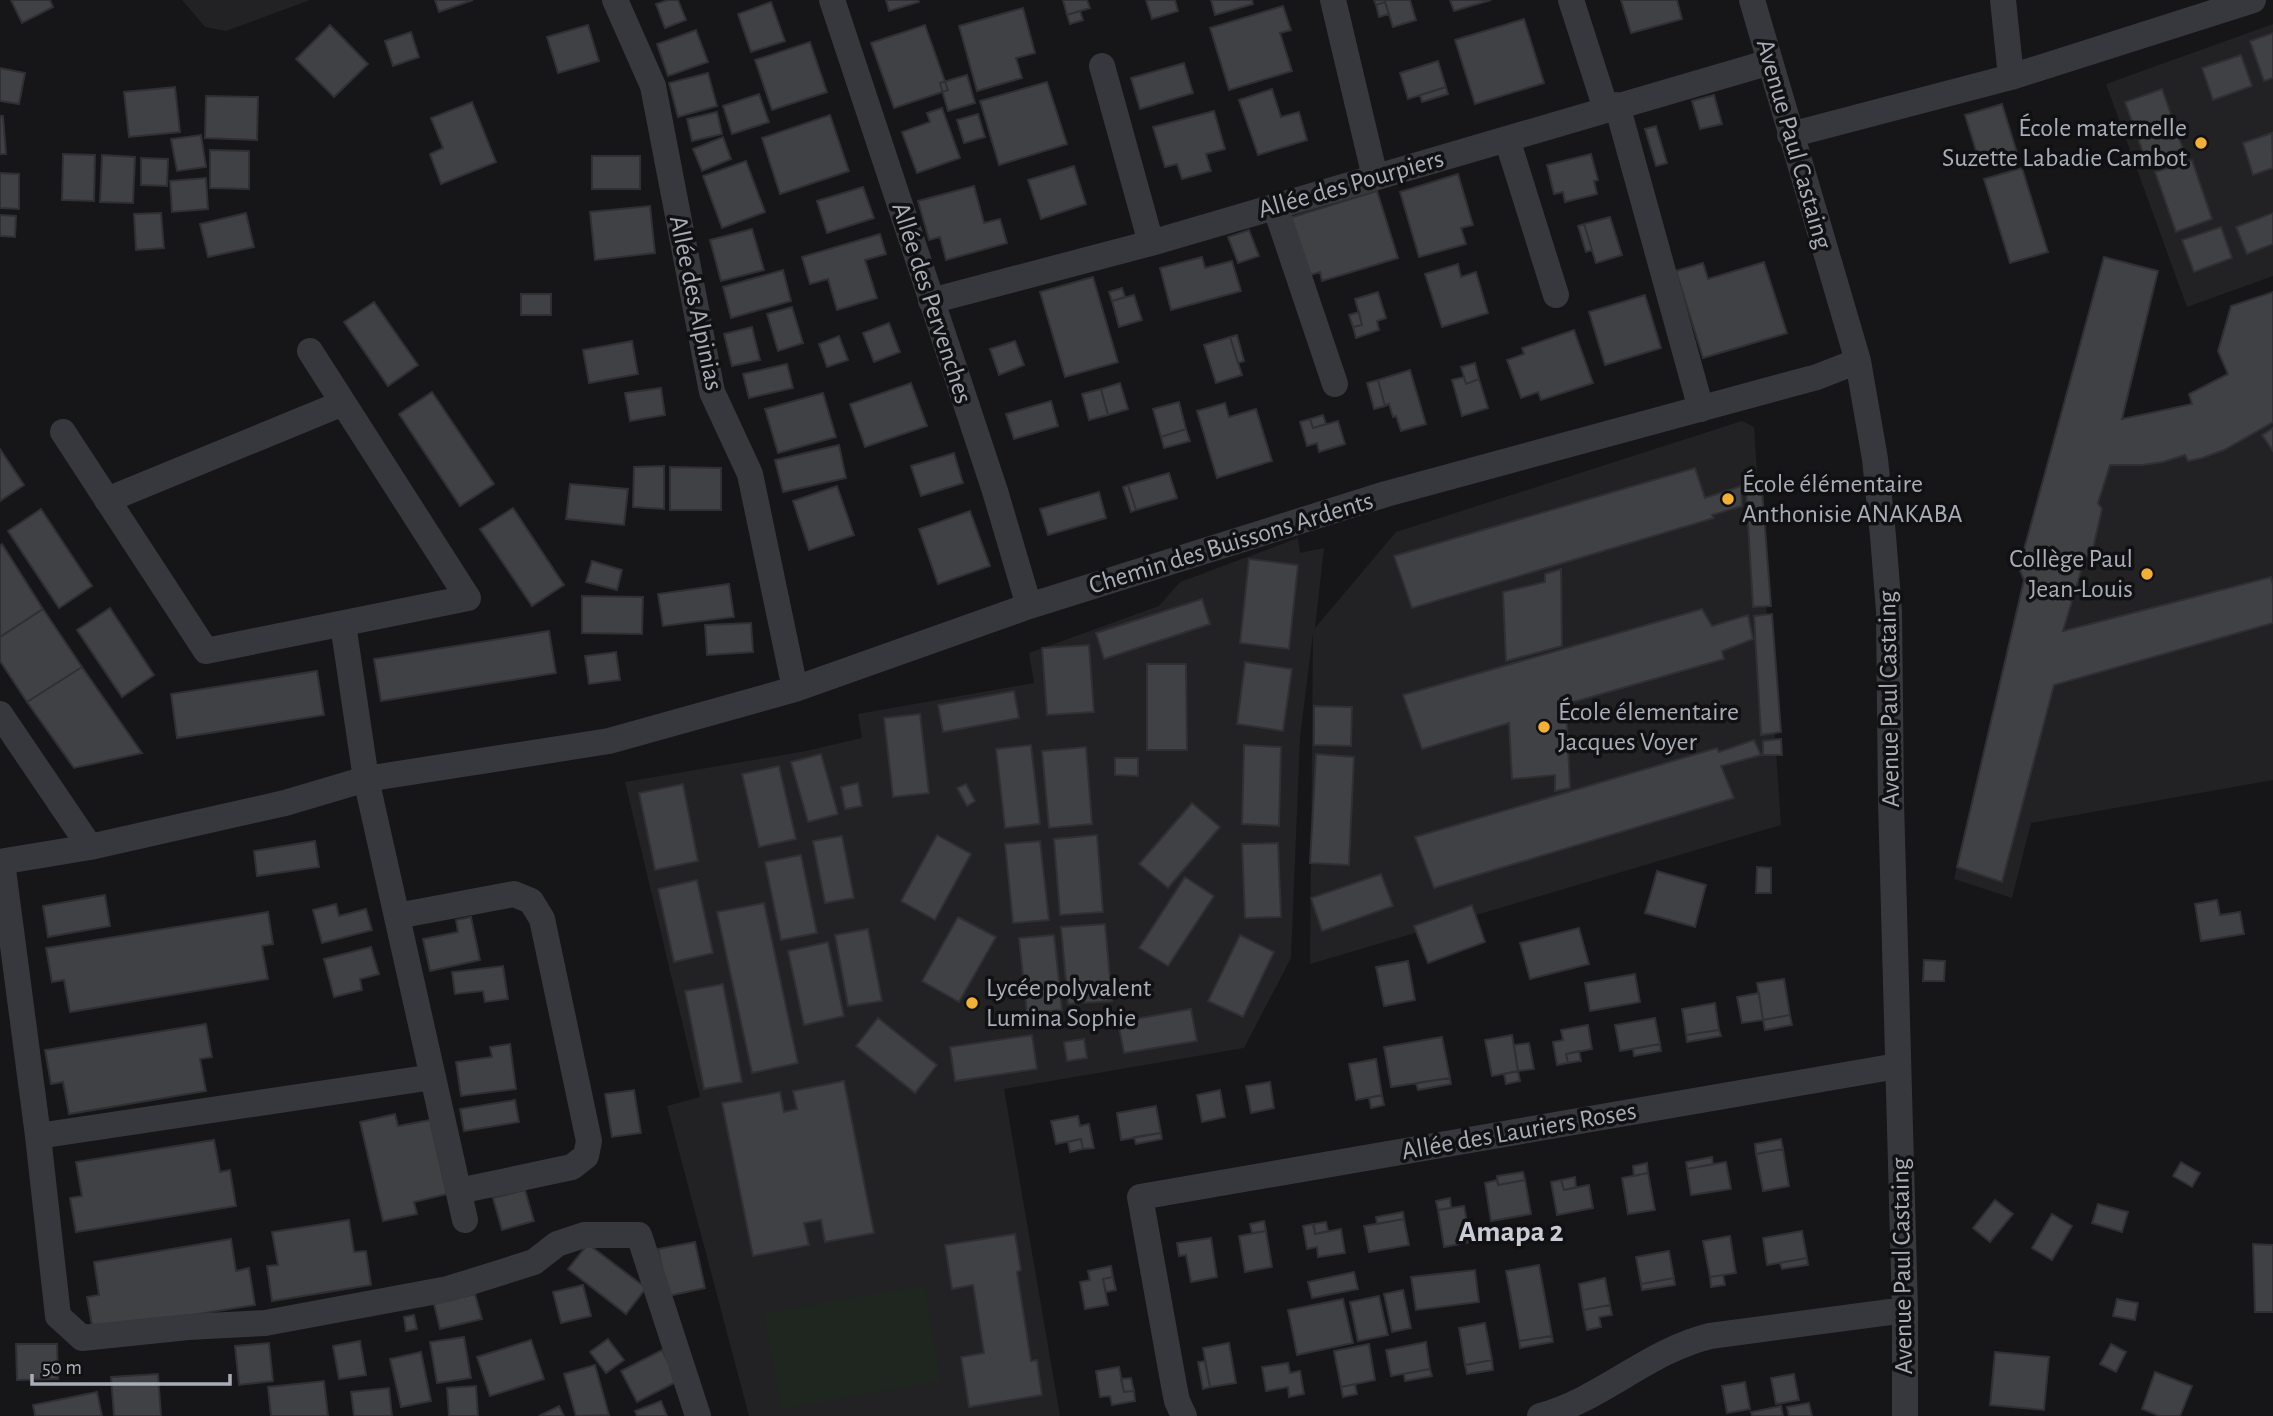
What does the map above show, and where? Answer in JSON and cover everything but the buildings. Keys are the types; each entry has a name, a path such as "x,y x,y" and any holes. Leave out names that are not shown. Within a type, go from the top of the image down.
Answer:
{"street":[{"name":"Allée des Alpinias","path":"615,0 653,86 712,392 750,474 796,689"},
{"name":"Allée des Pervenches","path":"832,0 995,491 1029,606"},
{"path":"1333,0 1375,177"},
{"path":"1571,0 1611,107 1701,409"},
{"name":"Avenue Paul Castaing","path":"1752,0 1858,361 1875,459 1889,611 1897,1066 1905,1310 1905,1416"},
{"path":"2003,0 2011,77"},
{"path":"1790,135 2011,77 2253,0"},
{"name":"Allée des Pourpiers","path":"930,301 1151,243 1770,62"},
{"path":"1101,66 1151,243"},
{"path":"1507,139 1556,295"},
{"path":"1275,206 1335,384"},
{"path":"63,432 206,651 468,598 310,351"},
{"name":"Chemin des Buissons Ardents","path":"1,862 90,847 285,803 366,779 609,741 796,689 1029,606 1386,494 1817,377 1858,361"},
{"path":"107,500 343,403"},
{"path":"343,624 366,779 465,1220"},
{"path":"0,714 90,847"},
{"path":"1,862 38,1136 58,1316 82,1338 278,1321 448,1289 534,1262 557,1244 584,1235 639,1235 698,1416"},
{"path":"397,916 514,894 531,901 542,919 589,1141 586,1156 572,1167 459,1191"},
{"name":"Allée des Lauriers Roses","path":"1184,1416 1177,1401 1140,1197 1897,1066"},
{"path":"38,1136 433,1077"},
{"path":"1540,1416 1573,1404 1689,1341 1905,1310"}],"shaded area":[{"path":"182,0 310,0 226,31 205,27"},
{"name":"École maternelle Suzette Labadie Cambot","path":"2273,24 2273,276 2187,307 2106,84"},
{"name":"Collège Paul Jean-Louis","path":"2104,257 2158,271 2123,418 2192,404 2189,394 2228,374 2273,292 2273,780 2031,823 2012,898 1954,879 2024,581 2019,568 2037,514"},
{"name":"Lycée polyvalent Lumina Sophie","path":"1742,421 1754,427 1781,825 1310,964 1313,633 1300,737 1291,958 1244,1048 1004,1089 1060,1416 749,1416 667,1106 700,1097 625,782 806,751 862,738 858,714 1034,683 1029,653 1159,606 1180,582 1298,538 1300,553 1324,548 1315,628 1396,532"},
{"path":"924,1285 941,1381 781,1409 764,1313"}],"place":[{"name":"École maternelle Suzette Labadie Cambot","path":"2201,143"},
{"name":"École élémentaire Anthonisie ANAKABA","path":"1728,499"},
{"name":"Collège Paul Jean-Louis","path":"2147,574"},
{"name":"École élementaire Jacques Voyer","path":"1544,727"},
{"name":"Lycée polyvalent Lumina Sophie","path":"972,1003"}],"district":[{"name":"Amapa 2","path":"1511,1232"}]}
